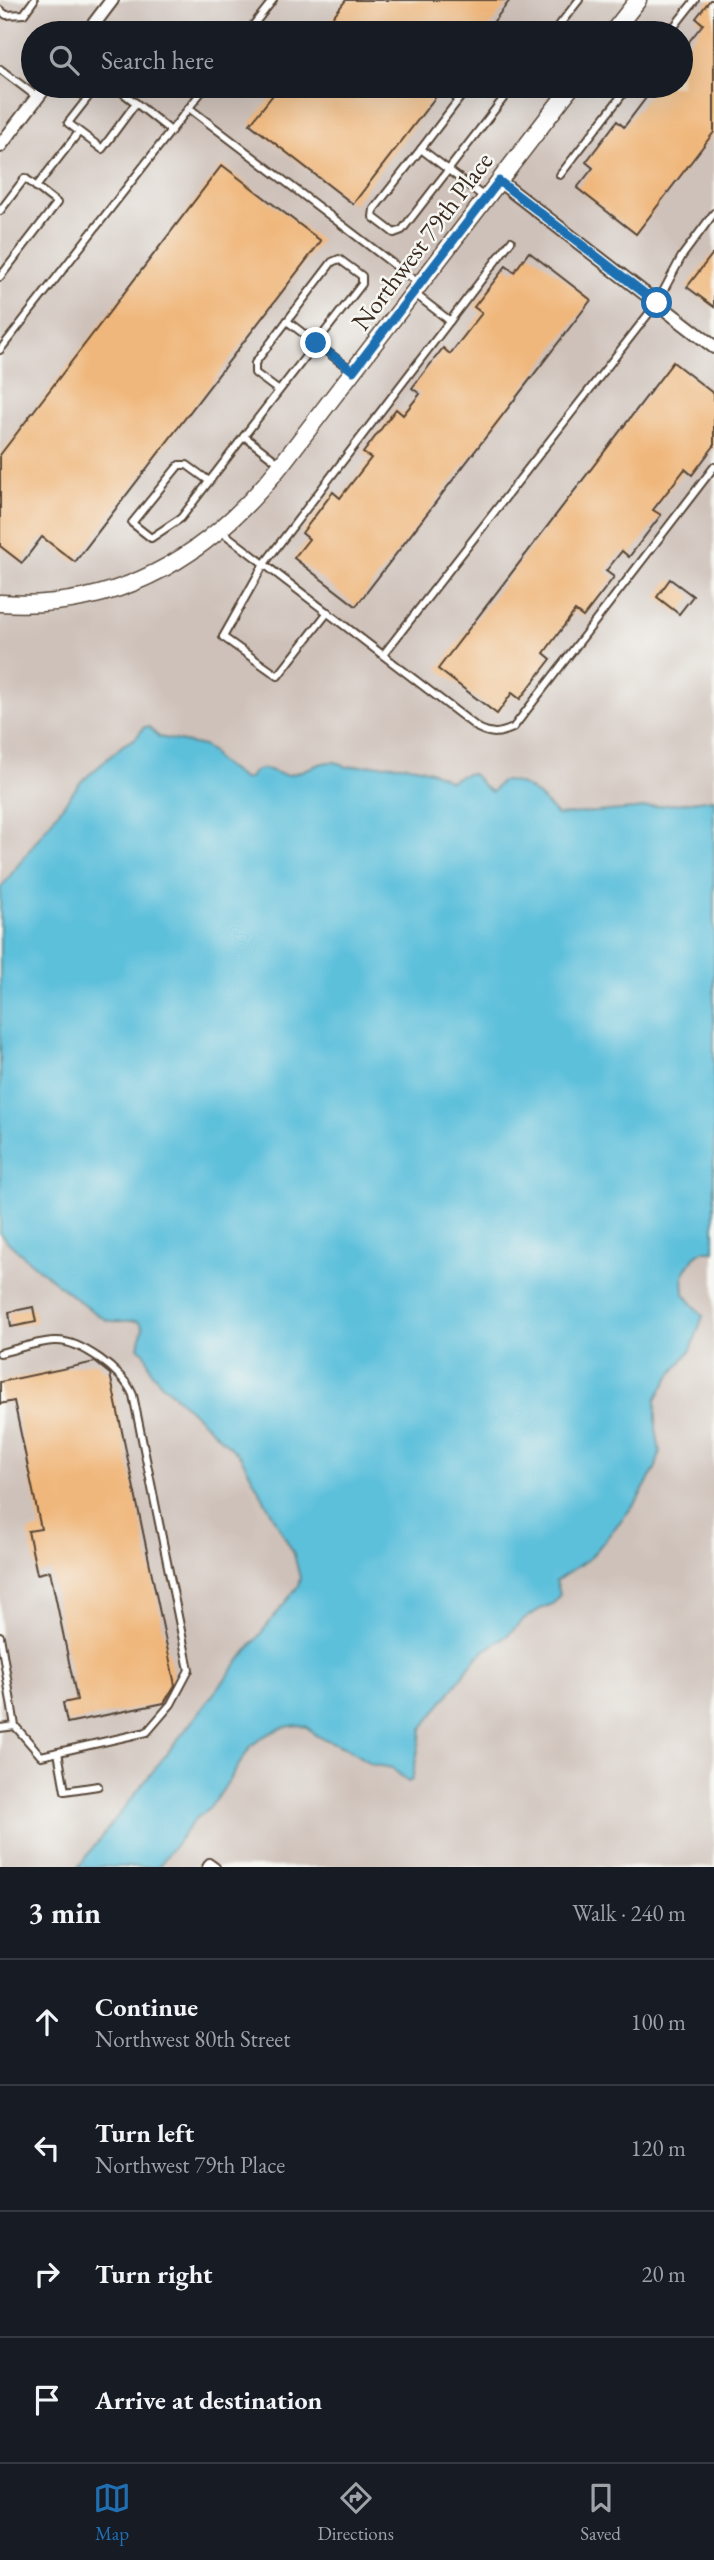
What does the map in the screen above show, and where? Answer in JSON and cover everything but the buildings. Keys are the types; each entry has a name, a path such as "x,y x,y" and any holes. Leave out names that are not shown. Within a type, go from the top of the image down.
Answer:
{"main road":[{"path":"621,21 638,0"},
{"name":"Northwest 79th Place","path":"0,603 54,603 123,587 181,559 221,531 248,505 281,465 563,98"}],"street":[{"path":"96,21 112,0"},
{"path":"0,146 37,98"},
{"path":"499,181 714,347"}],"lane":[{"path":"0,10 6,15 24,14 34,0"},
{"path":"256,21 273,0"},
{"path":"563,21 579,0"},
{"path":"678,21 695,0"},
{"path":"2,70 21,84"},
{"path":"88,98 68,123 102,149 136,103"},
{"path":"130,98 171,131"},
{"path":"0,350 197,98"},
{"path":"460,98 374,209 373,217 394,233 402,230 504,98"},
{"path":"560,175 619,98"},
{"path":"189,108 416,289 450,321"},
{"path":"36,187 79,132"},
{"path":"421,149 485,198"},
{"path":"0,211 25,178 57,203 0,277"},
{"path":"383,655 657,303 682,256 714,213"},
{"path":"328,612 278,676 223,638 264,564 511,241"},
{"path":"208,481 187,465 179,465 132,523 151,538 181,518 362,284 362,276 339,258 332,262 255,363 255,373 279,391"},
{"path":"287,321 353,371"},
{"path":"244,436 281,465"},
{"path":"221,531 478,728 499,734 513,728 714,467"},
{"path":"0,1353 57,1340 91,1351 128,1382 133,1395 190,1670 171,1704 148,1732 41,1756 15,1726 0,1636"},
{"path":"0,1728 15,1726"},
{"path":"58,1752 65,1791 98,1786"},
{"path":"206,1867 209,1862 216,1867"}],"shaded area":[{"path":"0,0 714,0 714,1867 0,1867"}],"water":[{"path":"144,727 149,727 159,737 203,746 243,779 248,779 259,769 288,775 332,762 346,767 412,766 450,781 472,774 492,792 501,781 510,781 533,791 557,815 714,799 714,1251 702,1251 694,1257 683,1275 684,1294 703,1316 691,1350 669,1377 656,1399 656,1428 660,1453 656,1467 637,1501 591,1557 556,1581 560,1594 553,1604 521,1622 508,1635 482,1652 469,1667 422,1729 412,1780 408,1782 392,1768 371,1764 346,1748 315,1735 307,1727 297,1725 281,1728 251,1746 217,1799 196,1818 158,1867 78,1867 298,1586 300,1578 294,1554 241,1457 152,1373 145,1353 138,1347 143,1328 140,1322 111,1321 99,1315 69,1293 0,1233 0,889 80,783 123,745 136,738"}],"route":[{"path":"316,343 353,371 499,181 657,303"}]}
